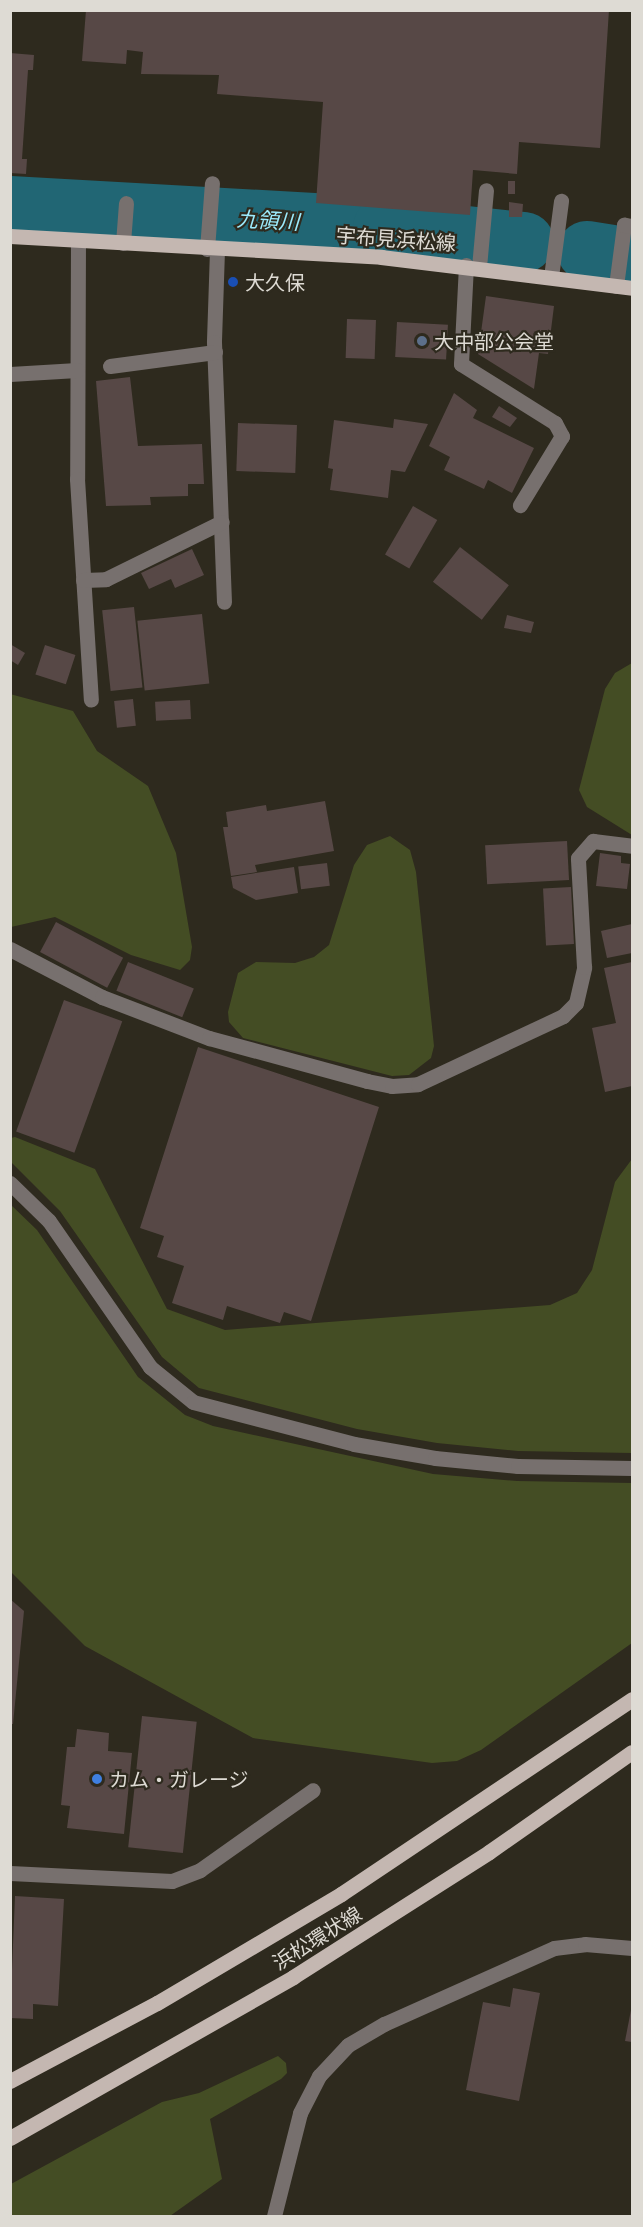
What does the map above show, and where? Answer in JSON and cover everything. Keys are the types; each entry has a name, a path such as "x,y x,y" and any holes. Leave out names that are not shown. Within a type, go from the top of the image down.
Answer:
{"main road":[{"name":"宇布見浜松線","path":"10,236 473,266 633,288"},
{"name":"浜松環状線","path":"10,2080 157,2002 341,1894 633,1699"},
{"name":"浜松環状線","path":"10,2138 322,1960 633,1752"}],"street":[{"path":"212,183 208,229 212,249 224,602"},
{"path":"486,190 482,242 473,266 461,364 555,423 562,436 520,505"},
{"path":"551,277 561,201"},
{"path":"123,243 126,203"},
{"path":"616,286 624,225 633,226"},
{"path":"78,240 77,370 82,580 91,700"},
{"path":"110,366 214,352"},
{"path":"10,374 77,370"},
{"path":"82,580 106,579 222,522"},
{"path":"10,949 102,997 209,1038 356,1079 392,1086 418,1084 563,1016 576,1002 584,967 578,858 593,841 633,846"},
{"path":"10,1183 49,1221 150,1367 193,1402 342,1441 435,1458 518,1466 633,1468"},
{"path":"10,1873 172,1881 200,1870 313,1790"},
{"path":"274,2217 300,2113 320,2076 348,2045 384,2024 554,1948 585,1944 633,1948"}],"green space":[{"path":"632,663 632,835 587,807 579,790 605,689 615,673"},
{"path":"10,694 73,711 97,751 148,786 176,853 192,947 190,960 180,970 131,955 55,917 11,927"},
{"path":"390,836 410,850 416,872 434,1046 431,1058 409,1075 392,1076 243,1038 229,1022 228,1012 238,973 256,962 295,963 314,957 329,945 354,865 367,845"},
{"path":"15,1137 95,1169 167,1309 225,1330 550,1305 577,1293 592,1270 615,1182 632,1159 632,1453 518,1451 437,1443 357,1429 199,1388 162,1357 60,1211 11,1162 11,1138"},
{"path":"10,1204 37,1230 138,1377 185,1415 213,1426 433,1474 517,1481 632,1483 632,1643 481,1750 457,1761 432,1763 253,1738 85,1646 11,1572"},
{"path":"278,2056 286,2063 287,2073 281,2079 210,2119 222,2179 170,2216 11,2216 11,2184 162,2102 199,2093"}],"building":[{"path":"86,10 609,10 600,148 519,142 517,174 473,170 470,215 316,203 323,102 217,94 219,75 141,74 143,52 127,50 126,64 82,61"},
{"path":"10,53 34,55 33,70 28,70 22,159 27,159 26,174 10,173"},
{"path":"508,181 515,181 515,194 508,194"},
{"path":"509,202 523,204 522,217 509,217"},
{"path":"486,296 554,306 548,354 539,353 534,389 478,354"},
{"path":"347,319 376,320 375,359 346,358"},
{"name":"大中部公会堂","path":"397,322 448,325 446,360 395,357"},
{"path":"130,377 138,446 202,444 204,484 188,484 188,496 150,497 151,505 106,506 96,381"},
{"path":"454,393 477,410 473,418 534,448 512,493 488,480 484,489 444,470 450,457 429,446"},
{"path":"499,406 517,418 510,427 492,417"},
{"path":"394,419 428,424 405,472 391,470 388,498 330,490 333,469 328,468 334,420 393,428"},
{"path":"238,423 297,425 295,473 236,471"},
{"path":"413,506 437,520 409,568 385,554"},
{"path":"460,547 509,585 482,620 433,582"},
{"path":"192,549 204,575 175,588 171,579 149,589 141,573"},
{"path":"134,607 142,688 111,691 102,610"},
{"path":"202,614 209,684 145,690 137,621"},
{"path":"507,615 534,622 531,633 504,628"},
{"path":"10,644 25,653 18,665 10,660"},
{"path":"45,645 75,655 66,684 35,674"},
{"path":"133,699 136,726 117,728 114,701"},
{"path":"190,700 191,719 156,721 155,702"},
{"path":"325,801 334,851 255,865 257,872 231,876 223,827 228,827 226,812 266,805 267,811"},
{"path":"567,841 569,880 487,884 485,845"},
{"path":"600,853 621,856 621,863 630,864 627,889 596,886"},
{"path":"327,863 330,886 301,889 298,867"},
{"path":"294,867 298,893 256,900 233,888 231,877"},
{"path":"571,887 574,944 546,945 543,888"},
{"path":"56,922 123,958 107,988 40,952"},
{"path":"632,924 632,953 607,958 601,931"},
{"path":"128,962 194,989 182,1017 116,991"},
{"path":"632,962 632,1086 605,1092 592,1028 616,1023 604,968"},
{"path":"64,1000 122,1021 74,1153 16,1132"},
{"path":"198,1047 379,1107 311,1321 284,1312 280,1323 227,1306 223,1320 172,1303 184,1266 157,1257 164,1236 140,1228"},
{"path":"10,1599 24,1611 13,1724 10,1724"},
{"path":"142,1716 197,1722 183,1853 128,1847"},
{"name":"カム・ガレージ","path":"77,1729 109,1733 108,1751 132,1753 124,1834 67,1828 70,1806 61,1805 67,1747 75,1747"},
{"path":"15,1896 64,1899 58,2006 33,2004 33,2019 10,2018"},
{"path":"513,1988 540,1993 519,2101 466,2090 483,2002 510,2007"},
{"path":"632,2010 632,2042 625,2041"}],"waterway":[{"name":"九領川","path":"10,206 383,227 524,242"},
{"name":"九領川","path":"587,251 632,258"}],"place":[{"name":"大久保","path":"233,282"},
{"name":"大中部公会堂","path":"422,341"},
{"name":"カム・ガレージ","path":"97,1779"}]}
